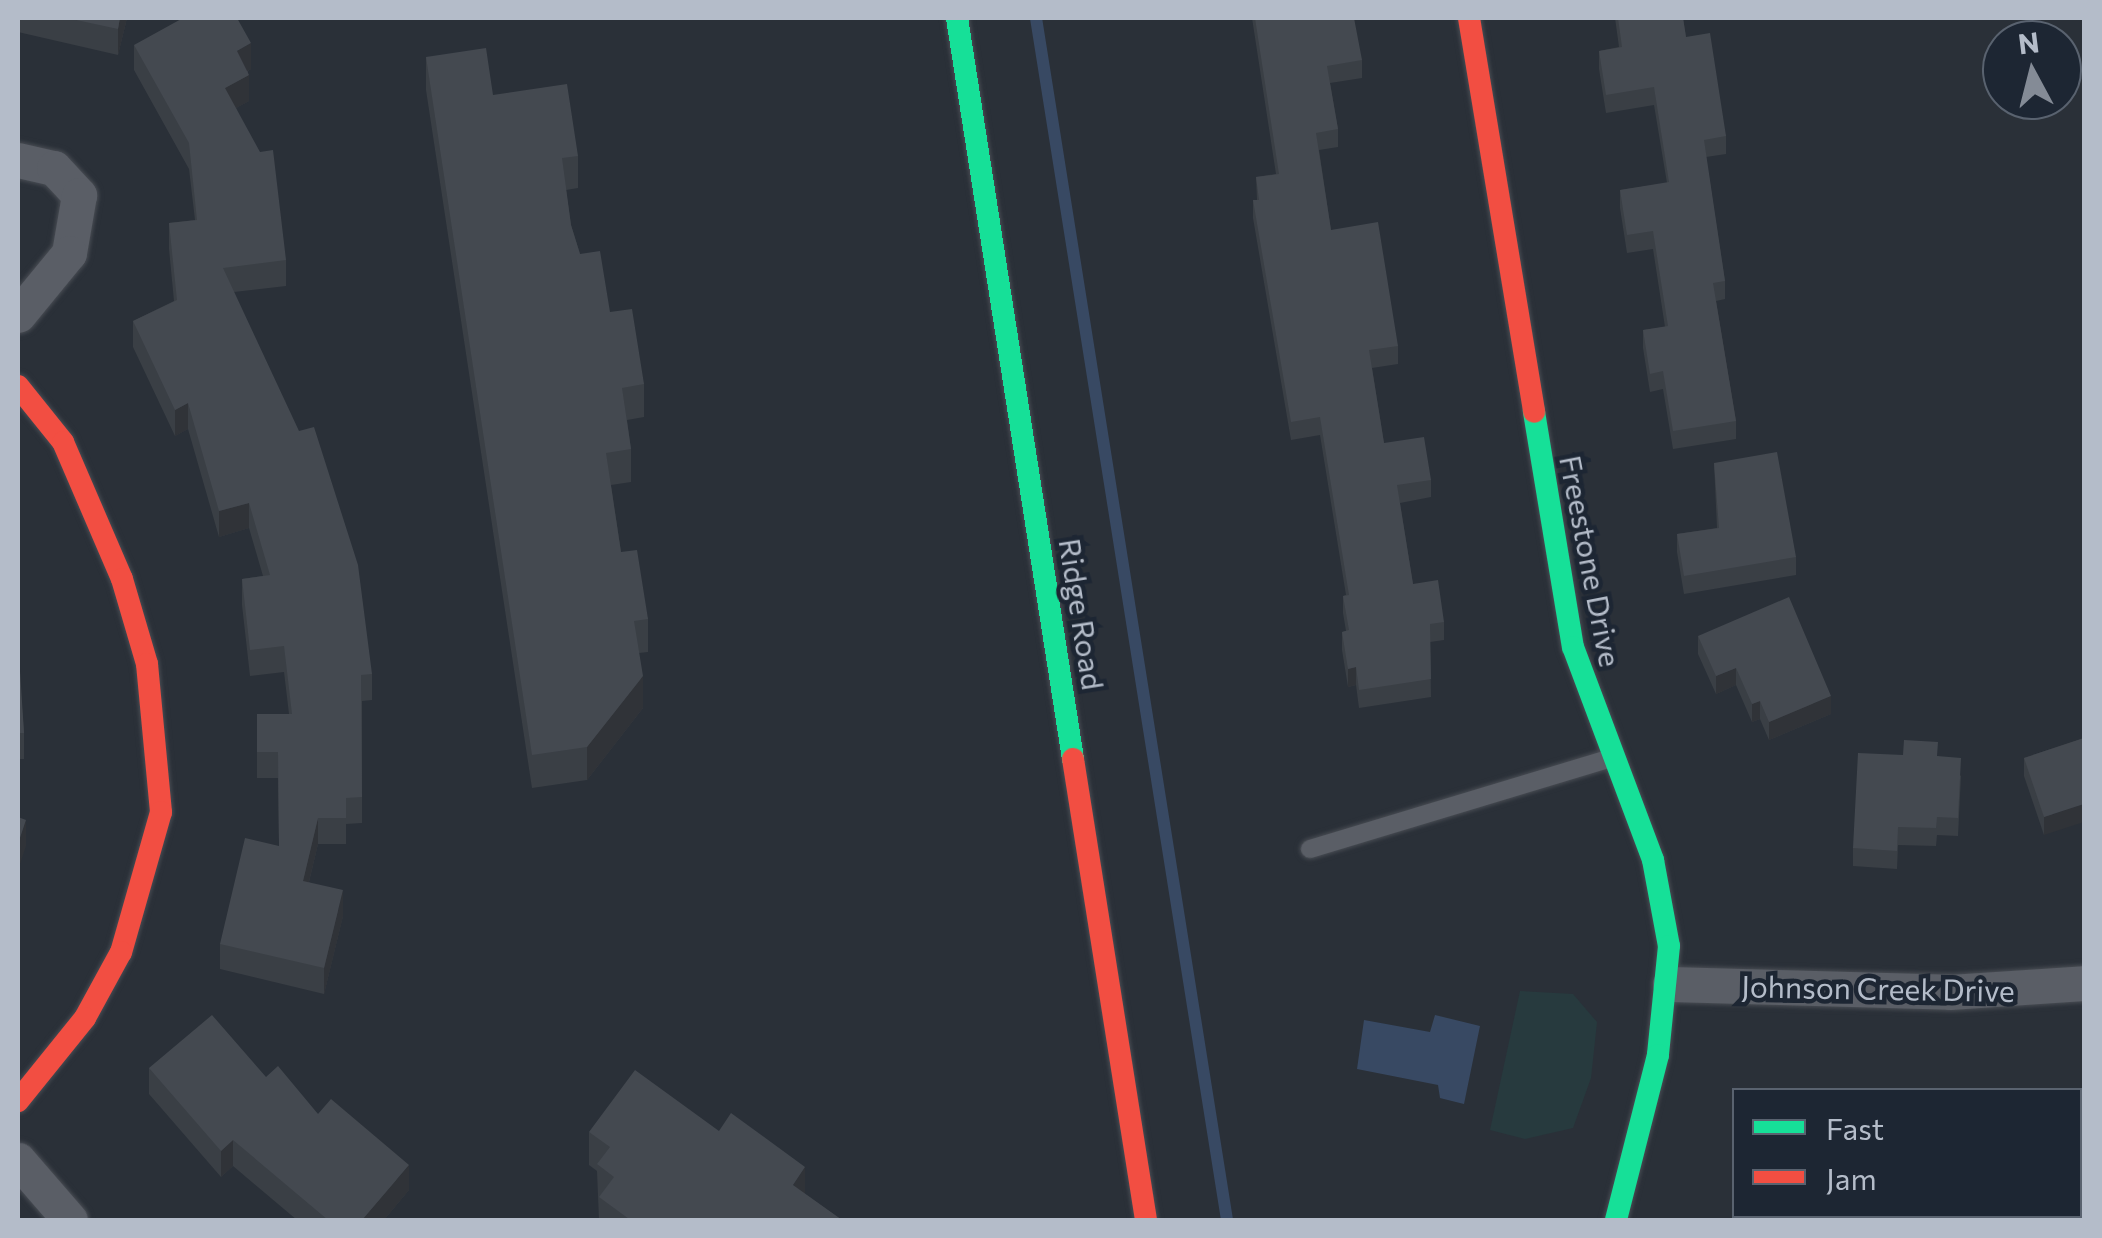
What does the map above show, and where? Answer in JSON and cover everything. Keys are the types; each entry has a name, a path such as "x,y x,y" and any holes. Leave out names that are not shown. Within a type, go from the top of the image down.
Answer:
{"street":[{"name":"Ridge Road","path":"957,18 1146,1220"},
{"name":"Freestone Drive","path":"1468,18 1573,648 1653,860 1670,984 1616,1220"},
{"path":"18,160 54,168 80,195 68,253 18,315"},
{"path":"18,386 63,442 122,579 147,664 161,812 121,952 85,1018 18,1101"},
{"name":"Johnson Creek Drive","path":"1670,984 1969,992 2084,983"},
{"path":"18,1160 70,1220"}],"lane":[{"path":"1310,849 1544,783 1612,758"}],"green space":[{"path":"1520,991 1573,994 1597,1022 1591,1078 1573,1128 1525,1139 1490,1130"}],"water":[{"path":"1435,1015 1480,1026 1464,1104 1440,1098 1438,1085 1357,1069 1364,1020 1430,1032"}],"building":[{"path":"67,18 120,18 118,29"},
{"path":"183,18 237,18 251,43 237,51 249,75 225,88 260,152 273,150 286,260 223,268 299,431 314,427 358,565 372,674 361,675 362,797 346,798 346,818 318,818 303,881 343,890 324,968 220,944 245,838 279,846 278,752 257,752 257,714 292,714 284,646 250,650 242,579 270,575 249,503 219,511 188,403 175,410 133,321 177,300 169,223 197,220 189,143 134,45"},
{"path":"1255,18 1354,18 1362,60 1327,66 1338,129 1316,133 1331,230 1378,222 1398,346 1369,350 1384,443 1424,437 1431,480 1397,485 1413,584 1438,580 1444,622 1430,624 1431,679 1359,690 1356,667 1348,669 1342,632 1349,630 1343,596 1349,595 1320,417 1291,422 1253,200 1259,200 1256,177 1279,174"},
{"path":"1618,18 1683,18 1686,37 1710,33 1726,136 1704,140 1725,281 1713,283 1736,421 1673,431 1663,371 1650,374 1643,330 1668,326 1653,231 1627,235 1620,190 1669,182 1654,87 1606,95 1599,51 1622,47"},
{"path":"486,48 493,95 567,84 578,156 562,158 571,225 580,254 600,251 610,312 632,309 644,384 622,388 631,449 606,453 621,552 637,550 648,619 634,621 643,676 587,747 532,755 426,57"},
{"path":"1777,452 1796,557 1684,576 1677,534 1719,528 1714,463"},
{"path":"1789,597 1831,696 1769,722 1760,701 1752,704 1736,668 1716,676 1698,636"},
{"path":"19,655 24,733 18,733"},
{"path":"2084,738 2084,804 2044,817 2024,758"},
{"path":"1904,740 1938,742 1937,756 1961,758 1958,818 1937,817 1936,828 1898,827 1897,851 1853,848 1858,753 1903,755"},
{"path":"18,817 26,820 18,844"},
{"path":"212,1015 266,1077 278,1066 318,1114 331,1099 409,1165 362,1220 328,1220 233,1140 221,1151 149,1068"},
{"path":"635,1070 719,1131 731,1113 805,1167 793,1185 842,1220 628,1220 599,1197 614,1177 597,1164 610,1147 589,1132"}],"waterway":[{"path":"1036,18 1227,1220"}],"traffic: fast":[{"path":"957,18 1073,759"},
{"path":"1534,412 1573,647 1653,860 1669,946 1658,1055 1616,1220"}],"traffic: jam":[{"path":"1469,18 1534,412"},
{"path":"18,386 63,442 122,579 147,664 161,812 121,952 85,1018 18,1101"},
{"path":"1073,759 1146,1220"}]}
